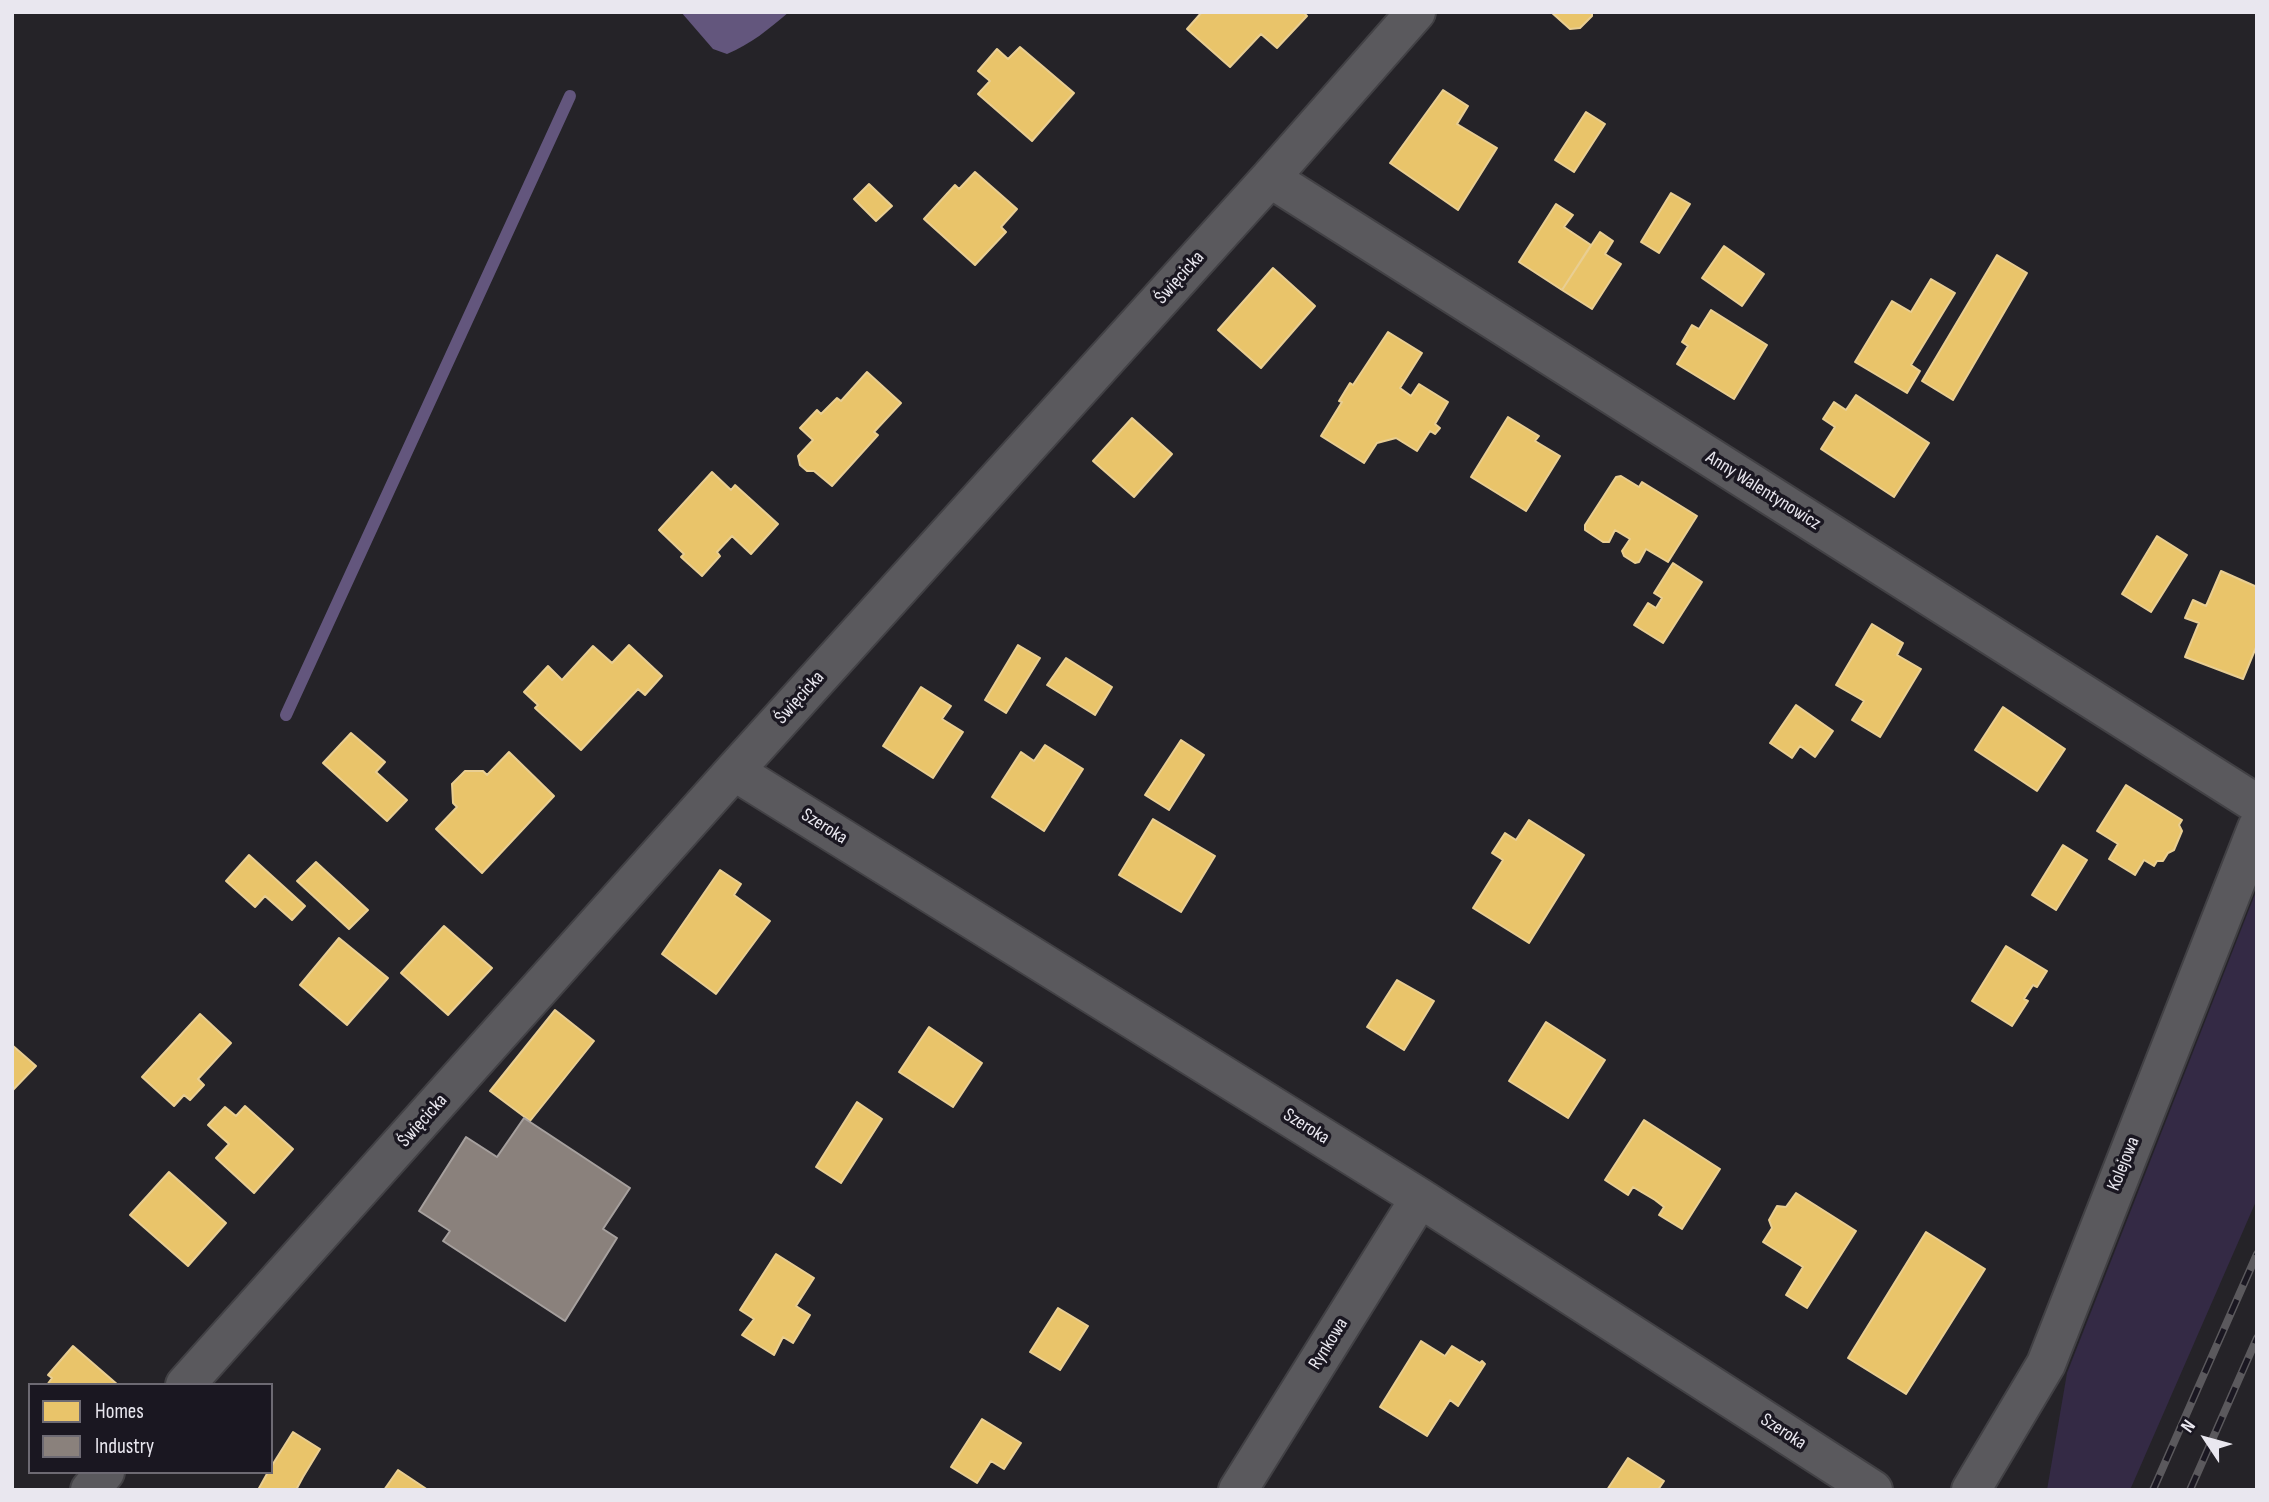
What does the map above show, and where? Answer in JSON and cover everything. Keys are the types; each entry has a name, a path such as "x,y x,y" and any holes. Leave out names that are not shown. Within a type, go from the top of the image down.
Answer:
{"street":[{"name":"Święcicka","path":"187,1383 734,771 1270,178 1416,12"},
{"name":"Anny Walentynowicz","path":"1270,178 2257,804"},
{"name":"Szeroka","path":"734,771 1420,1198 1873,1490"},
{"name":"Kolejowa","path":"1971,1490 2046,1364 2257,828"},
{"name":"Rynkowa","path":"1238,1490 1420,1198"},
{"path":"89,1490 103,1474"}],"shaded area":[{"path":"681,12 789,12 752,41 727,54 713,49"},
{"path":"2257,889 2257,1199 2130,1490 2047,1490 2067,1373"}],"building: Homes":[{"path":"1202,12 1303,12 1307,16 1277,48 1261,34 1230,67 1187,29"},
{"path":"1551,12 1592,12 1592,16 1580,28 1570,29"},
{"path":"1020,47 1074,93 1032,141 978,94 990,81 978,71 997,49 1008,59"},
{"path":"1443,90 1468,106 1457,124 1497,148 1458,210 1390,163"},
{"path":"1586,112 1605,124 1574,172 1555,160"},
{"path":"975,172 1017,209 1001,227 1006,232 975,265 924,219 955,185 959,189"},
{"path":"869,184 892,206 876,221 854,199"},
{"path":"1671,193 1690,204 1659,253 1641,242"},
{"path":"1556,204 1573,215 1564,227 1591,245 1562,290 1519,262"},
{"path":"1600,232 1613,241 1605,254 1621,264 1592,309 1562,290"},
{"path":"1724,246 1764,274 1742,306 1702,278"},
{"path":"1997,255 2027,273 1953,400 1922,381"},
{"path":"1273,268 1315,306 1261,368 1218,330"},
{"path":"1931,279 1955,293 1911,365 1920,371 1907,393 1855,362 1892,301 1911,312"},
{"path":"1711,310 1767,345 1734,399 1677,364 1688,346 1682,342 1692,325 1699,329"},
{"path":"1388,332 1422,353 1400,388 1411,396 1419,384 1448,402 1435,424 1440,428 1435,434 1430,431 1417,451 1396,438 1377,443 1364,463 1321,436 1342,402 1339,401 1350,383 1353,385"},
{"path":"867,372 901,403 874,432 878,435 832,486 814,471 807,471 800,465 798,456 813,440 800,428 817,410 821,414 837,398 841,401"},
{"path":"1856,395 1929,443 1894,497 1821,449 1835,427 1823,419 1834,402 1846,410"},
{"path":"1508,417 1539,436 1535,441 1560,456 1526,511 1471,477"},
{"path":"1132,418 1172,454 1134,497 1093,461"},
{"path":"712,472 731,490 735,485 778,524 751,554 732,536 717,552 720,556 702,576 681,557 684,554 659,530"},
{"path":"1621,476 1639,487 1642,482 1697,516 1668,562 1646,549 1639,562 1635,563 1624,556 1622,551 1630,539 1615,530 1609,542 1603,542 1585,530 1585,525 1616,477"},
{"path":"2157,536 2187,555 2151,612 2122,594"},
{"path":"1673,563 1702,582 1663,643 1634,625 1648,603 1656,608 1662,598 1654,593"},
{"path":"2221,571 2257,587 2257,645 2243,679 2185,657 2199,623 2185,618 2193,600 2206,606"},
{"path":"1872,624 1903,643 1897,655 1921,669 1880,737 1852,720 1864,701 1836,685"},
{"path":"629,645 662,676 645,695 638,689 581,750 535,708 538,705 524,692 548,666 562,680 593,646 612,663"},
{"path":"1018,645 1040,658 1006,713 985,700"},
{"path":"1066,658 1112,687 1095,715 1047,685"},
{"path":"921,687 951,706 942,719 963,732 933,778 883,746"},
{"path":"1796,705 1833,731 1815,757 1800,746 1792,758 1770,743"},
{"path":"2003,707 2065,749 2037,791 1975,750"},
{"path":"351,733 385,762 376,772 407,800 387,821 323,763"},
{"path":"1181,740 1204,755 1169,810 1145,795"},
{"path":"1045,745 1083,769 1044,831 992,797 1021,752 1034,761"},
{"path":"509,752 554,796 482,873 436,829 457,807 453,803 452,784 465,771 483,771 487,775"},
{"path":"2126,785 2182,820 2179,825 2182,831 2174,850 2154,866 2144,860 2135,875 2109,859 2118,844 2097,831"},
{"path":"1153,819 1215,856 1181,912 1119,875"},
{"path":"1529,820 1584,855 1529,943 1473,908 1503,860 1492,853 1505,833 1516,840"},
{"path":"2063,845 2087,860 2056,910 2032,895"},
{"path":"249,855 305,906 292,920 265,896 255,907 226,881"},
{"path":"316,862 368,910 349,929 297,881"},
{"path":"720,870 741,884 734,895 770,921 716,994 662,954"},
{"path":"444,926 492,968 448,1015 401,973"},
{"path":"339,938 388,978 347,1025 300,985"},
{"path":"2006,946 2047,971 2037,987 2033,985 2024,999 2028,1001 2012,1026 1972,1001"},
{"path":"1397,980 1434,1001 1404,1050 1367,1027"},
{"path":"555,1010 594,1041 530,1121 490,1091"},
{"path":"200,1014 231,1043 198,1079 204,1085 190,1100 184,1095 174,1106 142,1077"},
{"path":"1546,1022 1605,1060 1568,1118 1509,1081"},
{"path":"929,1027 982,1063 953,1107 899,1072"},
{"path":"12,1045 36,1066 12,1091"},
{"path":"857,1102 882,1119 841,1183 816,1167"},
{"path":"245,1106 293,1149 254,1193 216,1158 229,1144 208,1125 225,1107 236,1116"},
{"path":"1644,1120 1720,1169 1682,1229 1659,1215 1664,1207 1655,1200 1633,1187 1628,1195 1605,1180"},
{"path":"169,1172 226,1223 188,1266 130,1215"},
{"path":"1796,1193 1856,1231 1807,1308 1786,1295 1803,1267 1763,1242 1772,1228 1769,1220 1777,1206 1786,1207"},
{"path":"1926,1232 1985,1269 1906,1394 1848,1358"},
{"path":"776,1254 814,1278 796,1306 810,1315 793,1343 783,1337 774,1355 742,1335 754,1319 740,1310"},
{"path":"1058,1308 1088,1326 1060,1370 1030,1352"},
{"path":"1421,1341 1445,1356 1452,1346 1485,1364 1458,1406 1450,1400 1427,1436 1380,1407"},
{"path":"73,1346 116,1383 48,1383 52,1378 48,1375"},
{"path":"982,1419 1021,1443 1004,1469 991,1461 977,1483 951,1467"},
{"path":"293,1432 320,1449 296,1490 258,1490 267,1474 273,1474 273,1464"},
{"path":"1628,1458 1664,1481 1658,1490 1607,1490"},
{"path":"398,1470 428,1490 384,1490"}],"building: Industry":[{"path":"524,1118 630,1188 603,1229 617,1238 565,1321 443,1241 450,1231 419,1211 466,1137 497,1157"}],"waterway":[{"path":"286,715 570,96"}],"railway":[{"path":"2153,1490 2257,1254"},
{"path":"2190,1490 2257,1338"}]}
